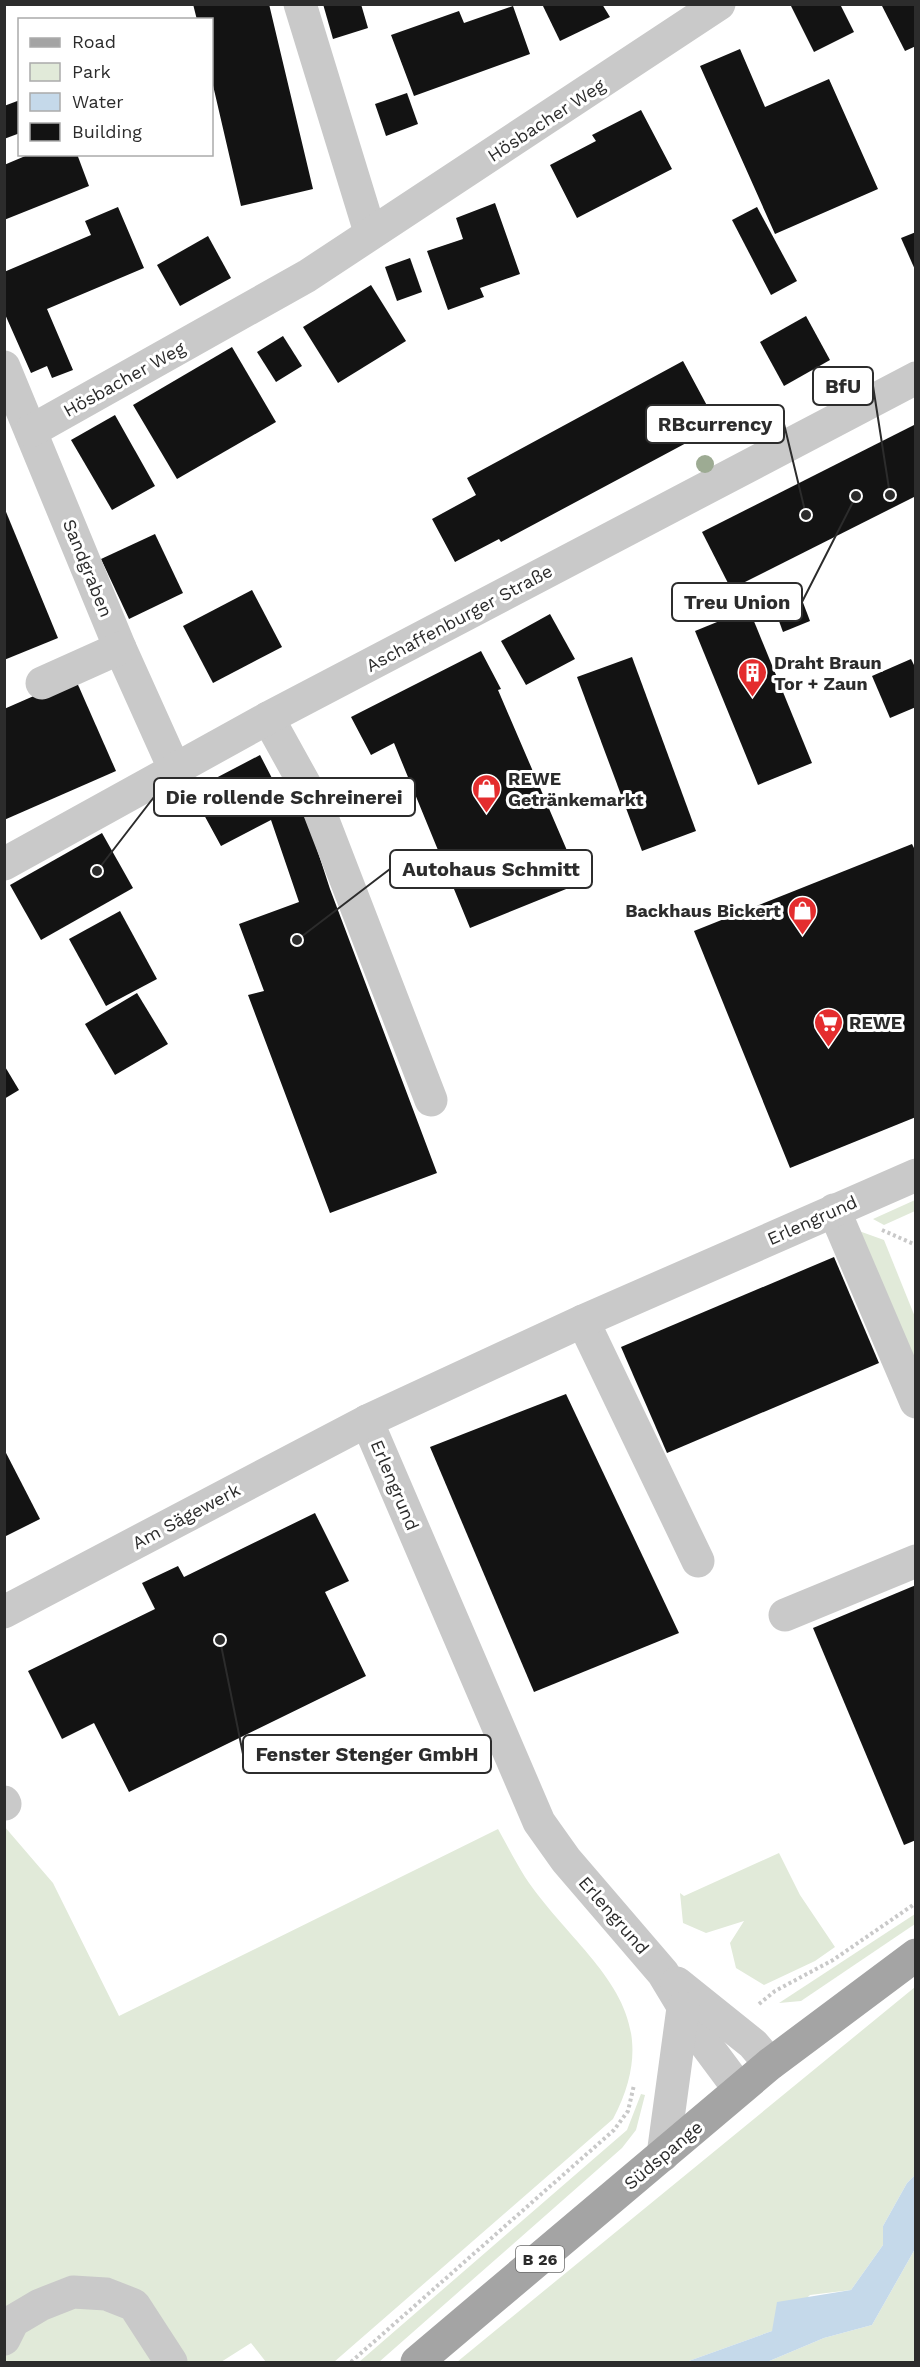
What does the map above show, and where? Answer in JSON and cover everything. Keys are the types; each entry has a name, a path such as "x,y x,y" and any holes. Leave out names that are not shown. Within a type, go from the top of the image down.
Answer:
{"main road":[{"name":"Südspange","path":"417,2362 739,2089 915,1955"}],"street":[{"path":"300,4 370,232"},
{"name":"Hösbacher Weg","path":"31,431 307,276 370,232 603,84 719,4"},
{"name":"Sandgraben","path":"4,367 120,648 174,768"},
{"name":"Aschaffenburger Straße","path":"4,864 174,768 915,378"},
{"path":"42,683 120,648"},
{"path":"268,718 319,810 431,1100"},
{"name":"Erlengrund","path":"739,2089 663,1973 566,1860 539,1822 367,1420 583,1321 915,1175"},
{"path":"834,1210 915,1402"},
{"path":"583,1321 698,1561"},
{"name":"Am Sägewerk","path":"4,1612 367,1420"},
{"path":"785,1616 915,1561"},
{"name":"Erlengrund","path":"663,1973 732,2025 770,2064"},
{"path":"663,2155 684,2008"},
{"path":"4,2339 13,2321 40,2305 73,2292 106,2294 134,2305 171,2362"}],"path":[{"path":"732,2025 775,1991 833,1960 915,1903"},
{"path":"351,2362 614,2130 628,2111 638,2070 675,2066"}],"green space":[{"path":"915,1200 915,1211 884,1225 873,1219"},
{"path":"859,1231 884,1240 915,1317 915,1362"},
{"path":"4,1826 53,1883 119,2016 498,1829 525,1877 593,1960 612,1986 626,2014 632,2045 629,2079 613,2119 334,2362 266,2362 251,2343 221,2362 5,2362"},
{"path":"779,1853 800,1895 835,1947 815,1961 764,1985 736,1968 730,1943 744,1921 706,1933 683,1923 680,1893 684,1896"},
{"path":"915,1914 915,1924 801,2001 779,2003"},
{"path":"915,1987 915,2175 907,2183 883,2226 883,2245 851,2290 810,2295 772,2331 686,2362 457,2362"},
{"path":"641,2094 645,2095 636,2130 622,2148 379,2362 359,2362 627,2130"},
{"path":"915,2249 915,2362 767,2362 824,2338 872,2325"}],"water":[{"path":"915,2175 915,2249 872,2325 824,2338 767,2362 686,2362 772,2331 777,2302 851,2290 883,2245 883,2226 907,2183"}],"building":[{"path":"193,4 269,4 313,189 241,206 213,85 213,18 196,18"},
{"path":"323,4 361,4 368,28 333,39"},
{"path":"542,4 602,4 610,17 560,41"},
{"path":"790,4 840,4 854,32 814,52"},
{"path":"881,4 916,4 916,46 905,51"},
{"path":"513,6 530,54 414,96 391,35 459,11 464,23"},
{"path":"740,49 765,107 829,79 878,189 775,234 700,66"},
{"path":"407,93 418,124 386,136 375,104"},
{"path":"18,101 18,134 4,139 4,106"},
{"path":"641,110 672,169 577,218 550,165 596,141 592,135"},
{"path":"25,156 78,156 89,186 4,220 4,165"},
{"path":"495,203 520,274 480,288 484,297 448,310 427,251 463,239 456,218"},
{"path":"118,207 144,268 47,309 73,370 52,378 47,366 31,373 4,312 4,272 91,235 85,221"},
{"path":"757,207 797,281 771,295 732,220"},
{"path":"916,232 916,272 901,238"},
{"path":"208,236 231,278 180,306 157,265"},
{"path":"410,258 422,292 397,301 385,267"},
{"path":"371,285 406,341 338,383 303,327"},
{"path":"806,316 830,360 784,386 760,342"},
{"path":"283,336 302,366 276,382 257,352"},
{"path":"232,347 276,422 177,479 133,405"},
{"path":"683,361 718,426 501,542 499,539 455,562 432,519 476,495 467,478"},
{"path":"115,415 155,486 112,510 71,440"},
{"path":"916,424 916,496 731,589 702,532"},
{"path":"4,507 58,638 4,660"},
{"path":"155,534 183,593 129,619 101,559"},
{"path":"796,584 810,621 783,632 769,594"},
{"path":"252,590 282,647 213,683 183,626"},
{"name":"Draht Braun Tor + Zaun","path":"749,609 812,763 758,785 695,631"},
{"path":"550,614 575,659 526,685 501,641"},
{"name":"REWE Getränkemarkt","path":"481,651 501,689 498,690 581,883 470,928 394,743 371,755 351,717"},
{"path":"632,657 696,831 642,851 577,677"},
{"path":"911,659 916,669 916,707 890,718 872,676"},
{"path":"75,678 116,771 4,820 4,709"},
{"path":"260,755 289,811 303,806 330,889 437,1173 330,1213 248,995 264,991 239,924 299,902 271,820 221,846 191,791"},
{"path":"102,833 133,888 41,940 10,885"},
{"name":"REWE","path":"912,844 916,852 916,1117 790,1168 694,931"},
{"path":"120,911 157,979 106,1006 69,939"},
{"path":"137,993 168,1044 115,1075 85,1024"},
{"path":"4,1065 19,1090 4,1099"},
{"path":"834,1257 879,1363 667,1453 621,1347"},
{"path":"566,1394 679,1633 534,1692 430,1447"},
{"path":"4,1449 40,1519 4,1537"},
{"path":"315,1513 349,1581 325,1592 366,1676 129,1792 94,1723 62,1739 28,1671 155,1609 142,1583 178,1566 184,1577"},
{"path":"916,1585 916,1840 904,1845 813,1628"}],"place":[{"name":"BfU","path":"890,495"},
{"name":"Treu Union","path":"856,496"},
{"name":"RBcurrency","path":"806,515"},
{"name":"Draht Braun Tor + Zaun","path":"753,698"},
{"name":"REWE Getränkemarkt","path":"487,814"},
{"name":"Die rollende Schreinerei","path":"97,871"},
{"name":"Backhaus Bickert","path":"802,936"},
{"name":"Autohaus Schmitt","path":"297,940"},
{"name":"REWE","path":"828,1048"},
{"name":"Fenster Stenger GmbH","path":"220,1640"}]}
